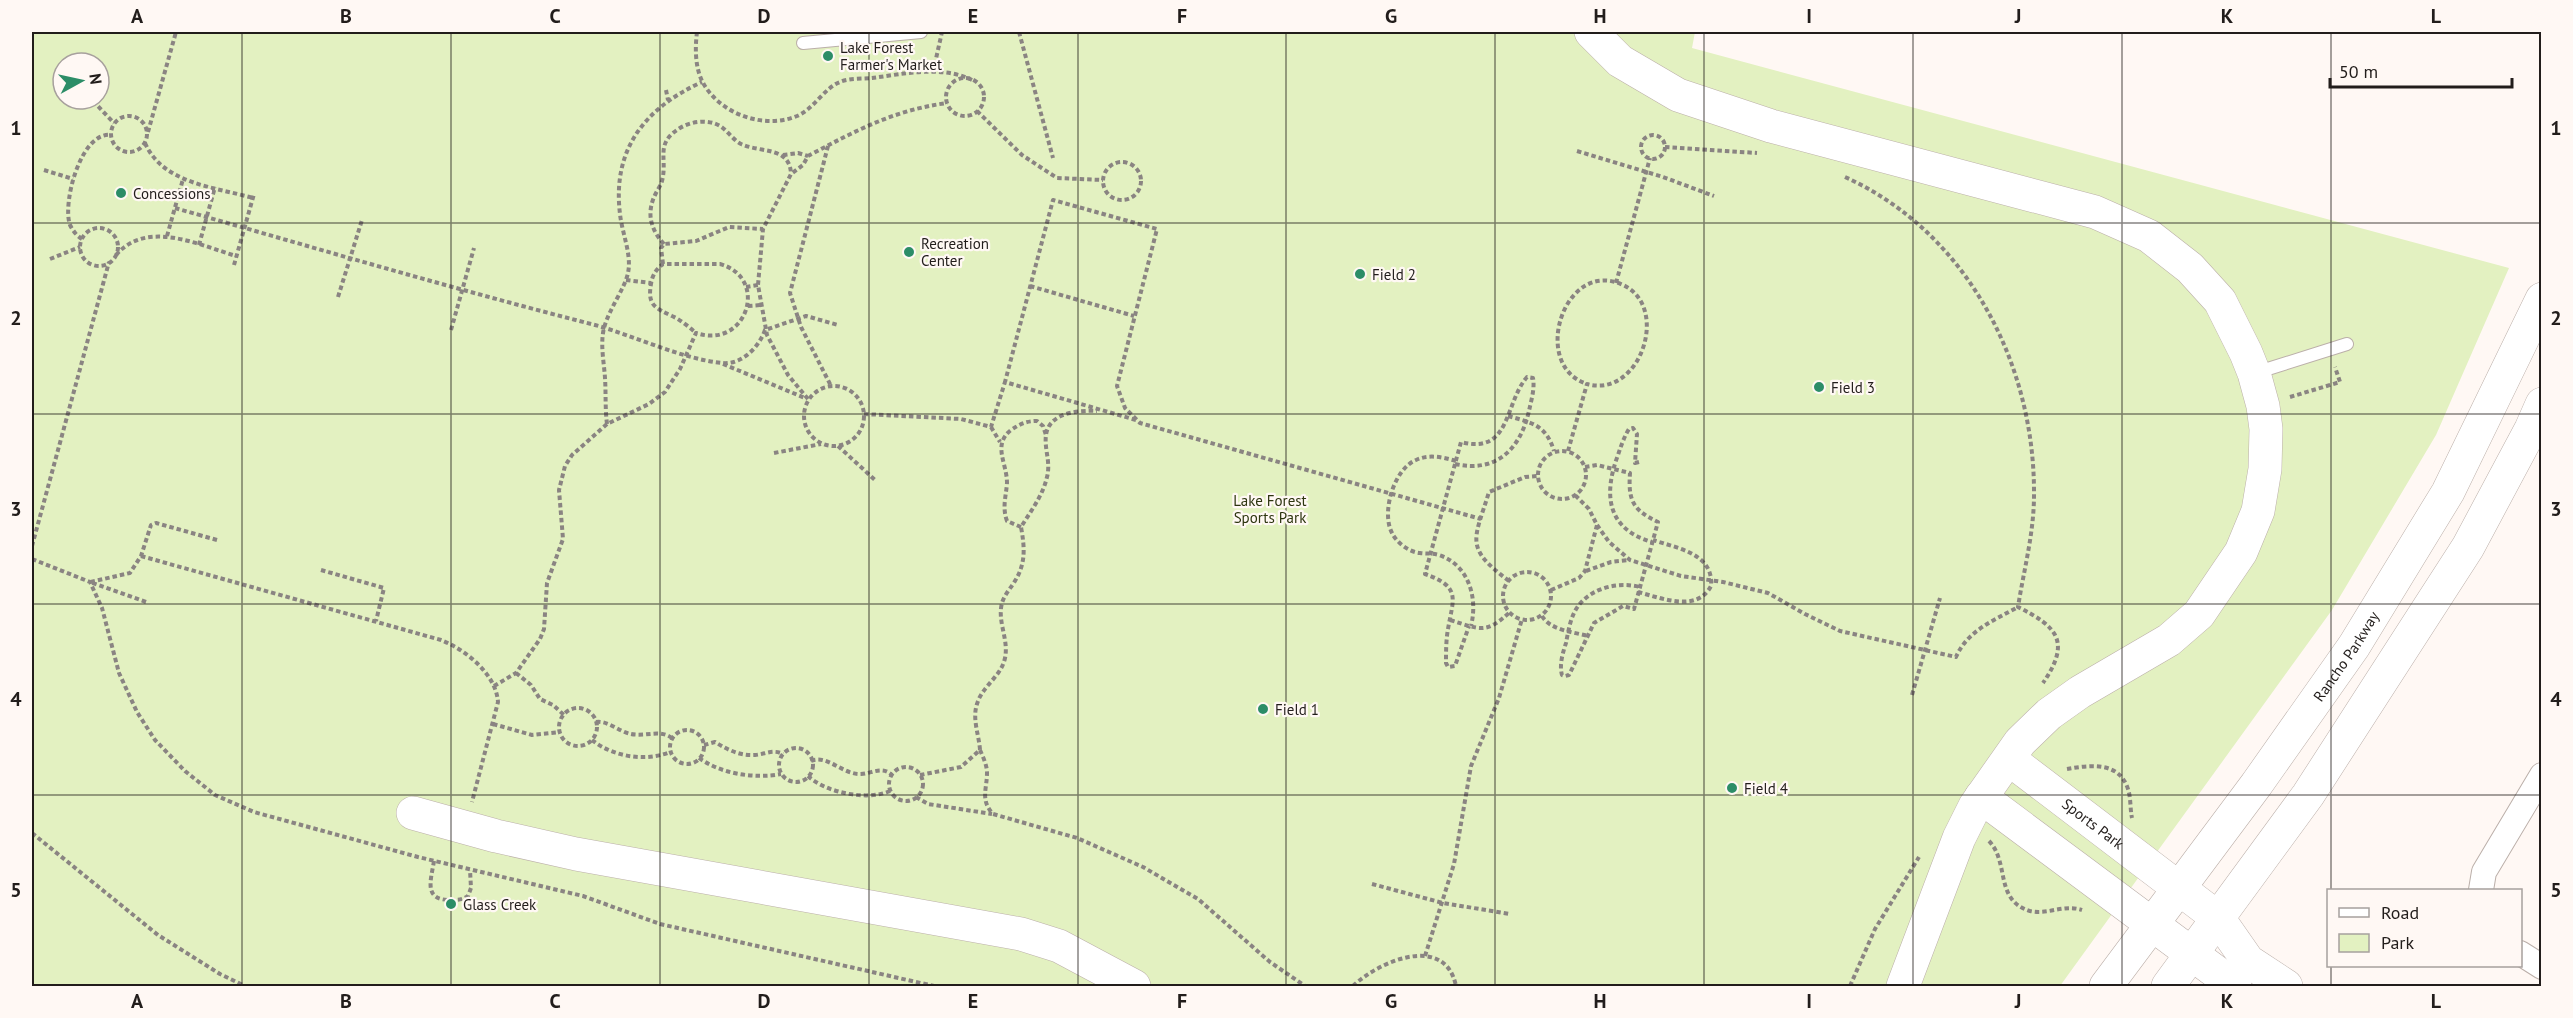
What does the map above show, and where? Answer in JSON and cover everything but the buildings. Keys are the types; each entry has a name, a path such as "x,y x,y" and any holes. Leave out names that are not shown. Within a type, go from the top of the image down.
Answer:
{"street":[{"path":"1591,32 1620,61 1678,95 1771,126 2095,212 2149,236 2190,268 2220,301 2254,373 2266,429 2265,469 2258,511 2251,531 2229,573 2199,614 2169,640 2080,692 2049,714 2020,741 1981,797 1959,838 1903,987"},
{"name":"Rancho Parkway","path":"2106,987 2256,785 2354,646 2448,492 2541,299"},
{"path":"2168,987 2308,795 2468,548 2531,429 2541,404"},
{"name":"Sports Park","path":"2009,759 2218,918 2248,960 2286,987"},
{"path":"2481,889 2484,872 2541,775"},
{"path":"1981,797 2235,987"},
{"path":"413,813 496,836 576,854 1021,934 1059,946 1134,987"},
{"path":"2522,954 2541,967"}],"lane":[{"path":"803,43 921,32"},
{"path":"2254,373 2347,344"}],"path":[{"path":"147,135 146,126 137,118 125,116 114,123 111,135 115,147 126,153 137,151 145,143 176,32"},
{"path":"697,32 696,60 702,82 716,99 736,113 765,122 780,121 807,111 841,81 933,72 950,74 972,80 977,83 983,94 983,100 977,111 966,116 959,116 949,108 946,97 950,86 960,79 972,80"},
{"path":"933,72 942,32"},
{"path":"1019,32 1053,158"},
{"path":"607,424 602,340 604,327 626,280 629,266 620,214 619,177 636,131 676,94 702,82"},
{"path":"666,90 668,100"},
{"path":"808,399 788,375 765,330 758,285 763,229 791,174 803,165 808,156 886,117 910,109 947,103"},
{"path":"103,111 114,123"},
{"path":"977,111 1022,155 1057,178 1103,180"},
{"path":"664,244 653,228 650,210 663,181 663,146 672,134 692,123 711,122 721,126 740,144 782,155 798,153 808,156"},
{"path":"1653,134 1660,137 1665,147 1660,157 1650,158 1641,148 1646,137 1653,134"},
{"path":"82,239 70,226 68,210 73,179 86,152 99,136 111,135"},
{"path":"145,143 167,171 183,178 253,196 234,265"},
{"path":"828,145 790,287 798,318 831,386"},
{"path":"1665,147 1768,155"},
{"path":"1577,151 1646,174 1663,177 1714,196"},
{"path":"782,155 788,161 791,174"},
{"path":"1616,283 1650,158"},
{"path":"1122,162 1134,167 1138,172 1140,185 1134,195 1124,200 1117,200 1107,194 1103,180 1106,170 1122,162"},
{"path":"44,170 73,179"},
{"path":"1575,495 1589,509 1597,525 1610,542 1630,560 1682,576 1768,593 1840,631 1956,657 1963,642 1976,630 2018,607 2031,542 2032,448 2023,402 2002,336 1973,287 1936,240 1882,196 1836,174"},
{"path":"166,236 183,178"},
{"path":"199,245 215,187"},
{"path":"991,427 1053,200 1157,229 1117,386 1125,408 1136,420"},
{"path":"175,208 462,290 604,327 685,355 723,363 808,399"},
{"path":"338,297 362,220"},
{"path":"664,244 696,241 729,227 763,229"},
{"path":"116,255 115,236 105,229 93,229 82,239 81,248 84,258 89,263 101,265 109,262 116,255 121,249 138,239 166,236 236,256"},
{"path":"663,264 664,244"},
{"path":"50,258 81,248"},
{"path":"451,330 474,248"},
{"path":"32,546 109,262"},
{"path":"663,264 720,264 736,270 746,287 748,306 733,331 717,335 696,333 673,316 658,310 652,303 651,284 658,268 663,264"},
{"path":"626,280 651,284"},
{"path":"1608,280 1634,292 1641,302 1646,324 1643,349 1634,368 1623,377 1599,386 1587,384 1577,381 1563,364 1557,343 1558,321 1569,300 1587,284 1608,280"},
{"path":"746,287 758,285"},
{"path":"1030,286 1134,316"},
{"path":"748,306 761,305"},
{"path":"723,363 733,362 754,350 765,330 798,318 806,316 838,325"},
{"path":"494,686 516,673 540,639 547,583 563,539 561,478 572,455 607,424 649,404 665,392 680,369 696,333"},
{"path":"1527,421 1520,439 1499,459 1485,466 1455,463 1430,456 1413,461 1405,467 1391,494 1388,514 1392,534 1398,542 1412,551 1431,553 1439,555 1459,567 1473,594 1474,608 1470,626 1455,666 1450,667 1446,663 1450,620 1454,608 1450,590 1444,582 1425,574 1431,553 1443,509 1455,463 1461,442 1476,445 1486,443 1501,431 1515,395 1526,378 1530,377 1534,381 1527,421"},
{"path":"1005,382 1136,420 1149,427 1481,519"},
{"path":"1568,451 1587,384"},
{"path":"774,453 823,444 838,446 856,437 862,428 864,414 859,399 852,391 831,386 815,392 808,399 804,408 806,428 811,436 823,444"},
{"path":"1046,435 1050,425 1065,415 1085,411 1107,411"},
{"path":"864,414 961,419 991,427 1001,445 1006,474 1004,513 1007,520 1021,527"},
{"path":"1508,416 1527,421 1543,430 1549,437 1554,452"},
{"path":"993,814 984,796 987,768 980,750 975,717 976,706 981,695 1003,667 1006,656 1000,611 1002,601 1021,571 1024,562 1025,545 1021,527 1047,478 1049,458 1046,435 1043,426 1037,421 1027,421 1007,433 1001,445"},
{"path":"1585,467 1597,465 1613,469 1630,474 1630,498 1638,512 1658,522 1653,541 1639,590 1634,609 1623,606 1594,623 1569,675 1565,676 1560,671 1569,631 1575,611 1587,597 1610,587 1624,585 1639,590 1672,601 1687,602 1702,597 1708,592 1711,580 1709,570 1698,557 1684,550 1653,541 1631,534 1614,514 1610,484 1613,469 1629,429 1633,428 1637,434 1635,463 1639,462"},
{"path":"838,446 875,480"},
{"path":"1568,451 1579,458 1585,467 1585,481 1575,495 1562,499 1547,495 1542,490 1537,476 1542,460 1554,452 1568,451"},
{"path":"1509,581 1480,556 1475,542 1481,519 1489,492 1525,477 1537,476"},
{"path":"90,582 130,573 141,556 148,528 156,523 217,540"},
{"path":"1586,571 1597,525"},
{"path":"141,556 376,621 450,644 478,666 494,686 498,702 487,749"},
{"path":"32,559 146,602"},
{"path":"1551,590 1579,578 1586,571 1611,562 1630,560"},
{"path":"321,570 384,588 376,621"},
{"path":"1533,572 1546,580 1551,590 1551,602 1542,616 1534,620 1522,620 1510,612 1503,599 1509,581 1518,573 1533,572"},
{"path":"90,582 102,608 119,673 137,712 155,740 185,771 215,795 254,812 434,861 583,896 660,924 934,987"},
{"path":"1912,695 1940,598"},
{"path":"2018,607 2046,622 2057,642 2055,665 2038,690"},
{"path":"1450,620 1485,629 1494,626 1510,612"},
{"path":"1542,616 1545,622 1588,636"},
{"path":"1425,956 1454,864 1471,766 1499,698 1522,620"},
{"path":"516,673 531,685 540,699 553,705 564,715"},
{"path":"583,709 593,715 597,732 592,740 584,746 571,745 560,732 560,723 564,715 571,710 583,709"},
{"path":"596,722 603,721 632,735 662,733 672,738"},
{"path":"493,724 532,735 560,732"},
{"path":"689,730 699,735 704,745 699,758 693,763 681,763 670,752 672,738 679,732 689,730"},
{"path":"592,740 608,750 636,757 651,757 670,752"},
{"path":"704,745 715,742 732,752 745,754 757,755 773,751 783,754"},
{"path":"798,749 807,754 812,769 808,776 796,782 785,778 781,774 779,763 783,754 788,750 798,749"},
{"path":"920,775 961,767 980,750"},
{"path":"699,758 717,768 736,772 766,776 781,774"},
{"path":"811,761 820,759 848,773 858,774 883,770 892,775"},
{"path":"905,768 911,768 920,775 922,786 916,797 903,801 894,796 890,791 889,781 892,775 905,768"},
{"path":"808,776 826,787 857,793 877,794 890,791"},
{"path":"916,797 928,804 993,814 1077,838 1143,867 1198,899 1270,962 1305,987"},
{"path":"32,833 158,935 245,987"},
{"path":"1986,838 1998,854 2002,863 2006,892 2016,904 2040,912 2070,907 2085,911"},
{"path":"1850,987 1875,929 1923,852"},
{"path":"434,861 430,887 434,895 441,900 461,900 468,896 471,888 470,870"},
{"path":"1372,884 1443,903 1510,914"},
{"path":"1353,987 1365,976 1401,958 1425,956 1439,958 1454,976 1456,987"},
{"path":"1476,987 1505,987"}],"green space":[{"name":"Lake Forest Sports Park","path":"32,32 1695,32 1692,48 2509,268 2436,435 2332,610 2060,986 32,986"}],"place":[{"name":"Lake Forest Farmer's Market","path":"828,56"},
{"name":"Concessions","path":"121,193"},
{"name":"Recreation Center","path":"909,252"},
{"name":"Field 2","path":"1360,274"},
{"name":"Field 3","path":"1819,387"},
{"name":"Field 1","path":"1263,709"},
{"name":"Field 4","path":"1732,788"},
{"name":"Glass Creek","path":"451,904"}]}
